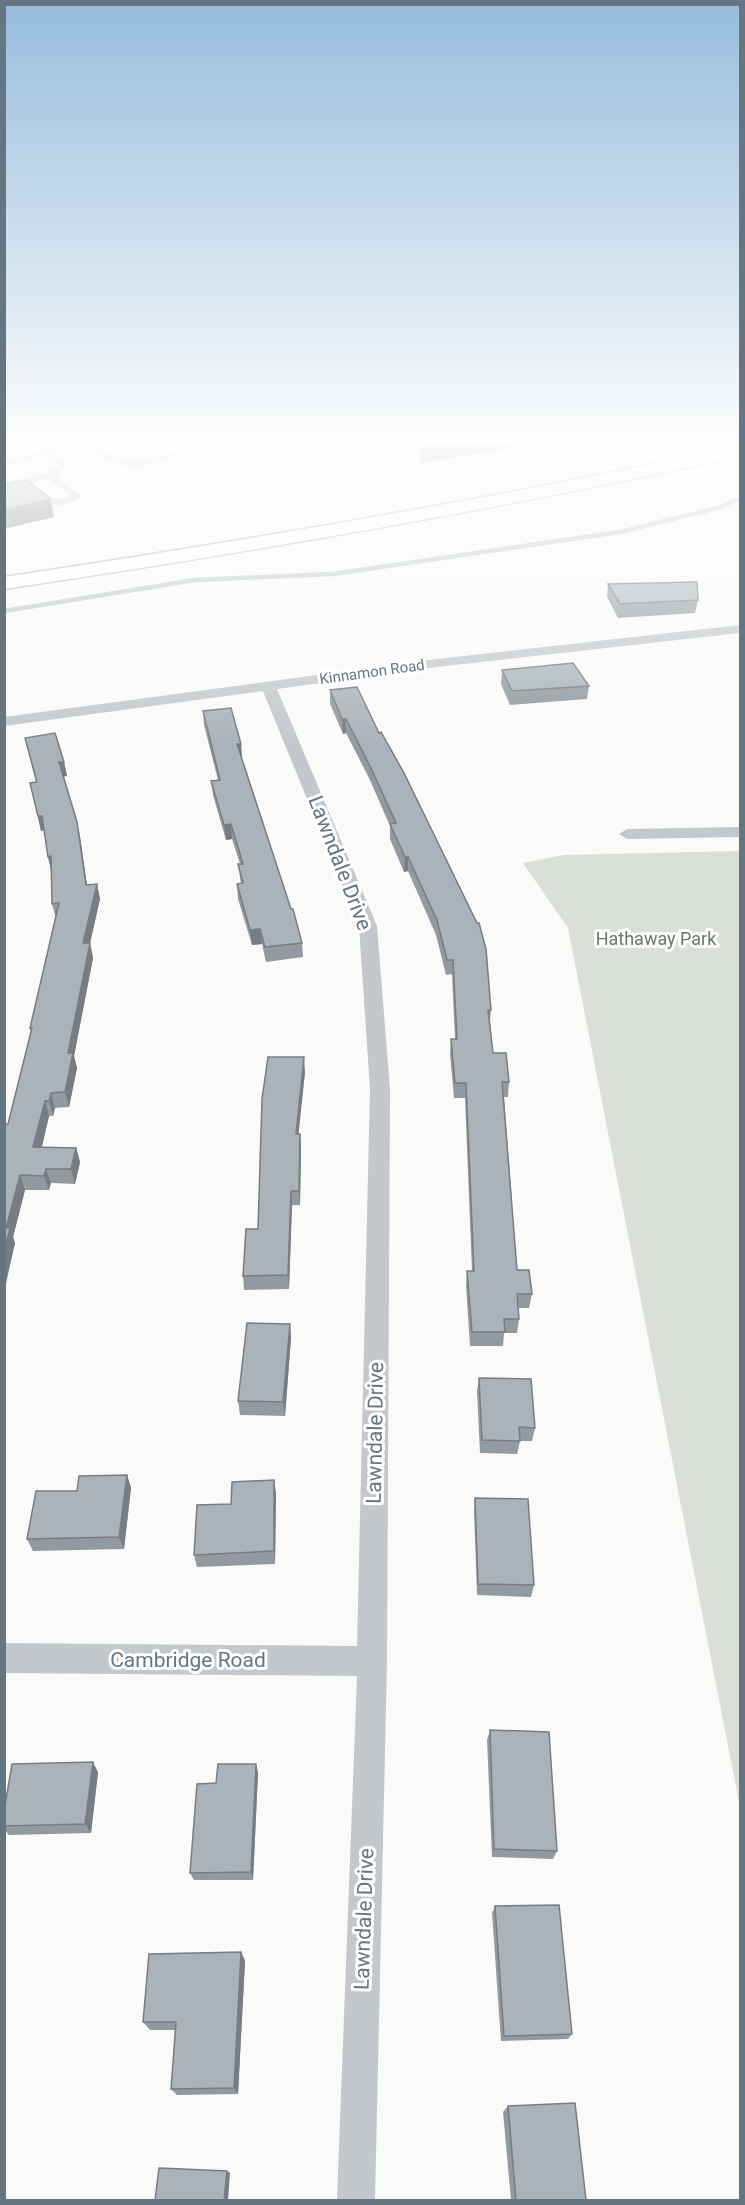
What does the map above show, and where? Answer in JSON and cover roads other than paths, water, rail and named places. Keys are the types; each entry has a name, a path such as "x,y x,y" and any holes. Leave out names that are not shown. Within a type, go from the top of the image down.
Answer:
{"highway":[{"path":"4,572 198,542"},
{"path":"4,583 253,542"}],"street":[{"name":"Kinnamon Road","path":"4,722 199,697 268,685 580,646 649,641 741,629"},
{"name":"Lawndale Drive","path":"268,685 368,926 380,1089 372,1661 356,2200"},
{"path":"627,834 741,832"},
{"name":"Cambridge Road","path":"4,1658 372,1661"}],"waterway":[{"path":"4,611 195,580 333,574 552,542"}],"park label":[{"name":"Hathaway Park","path":"656,938"}]}
